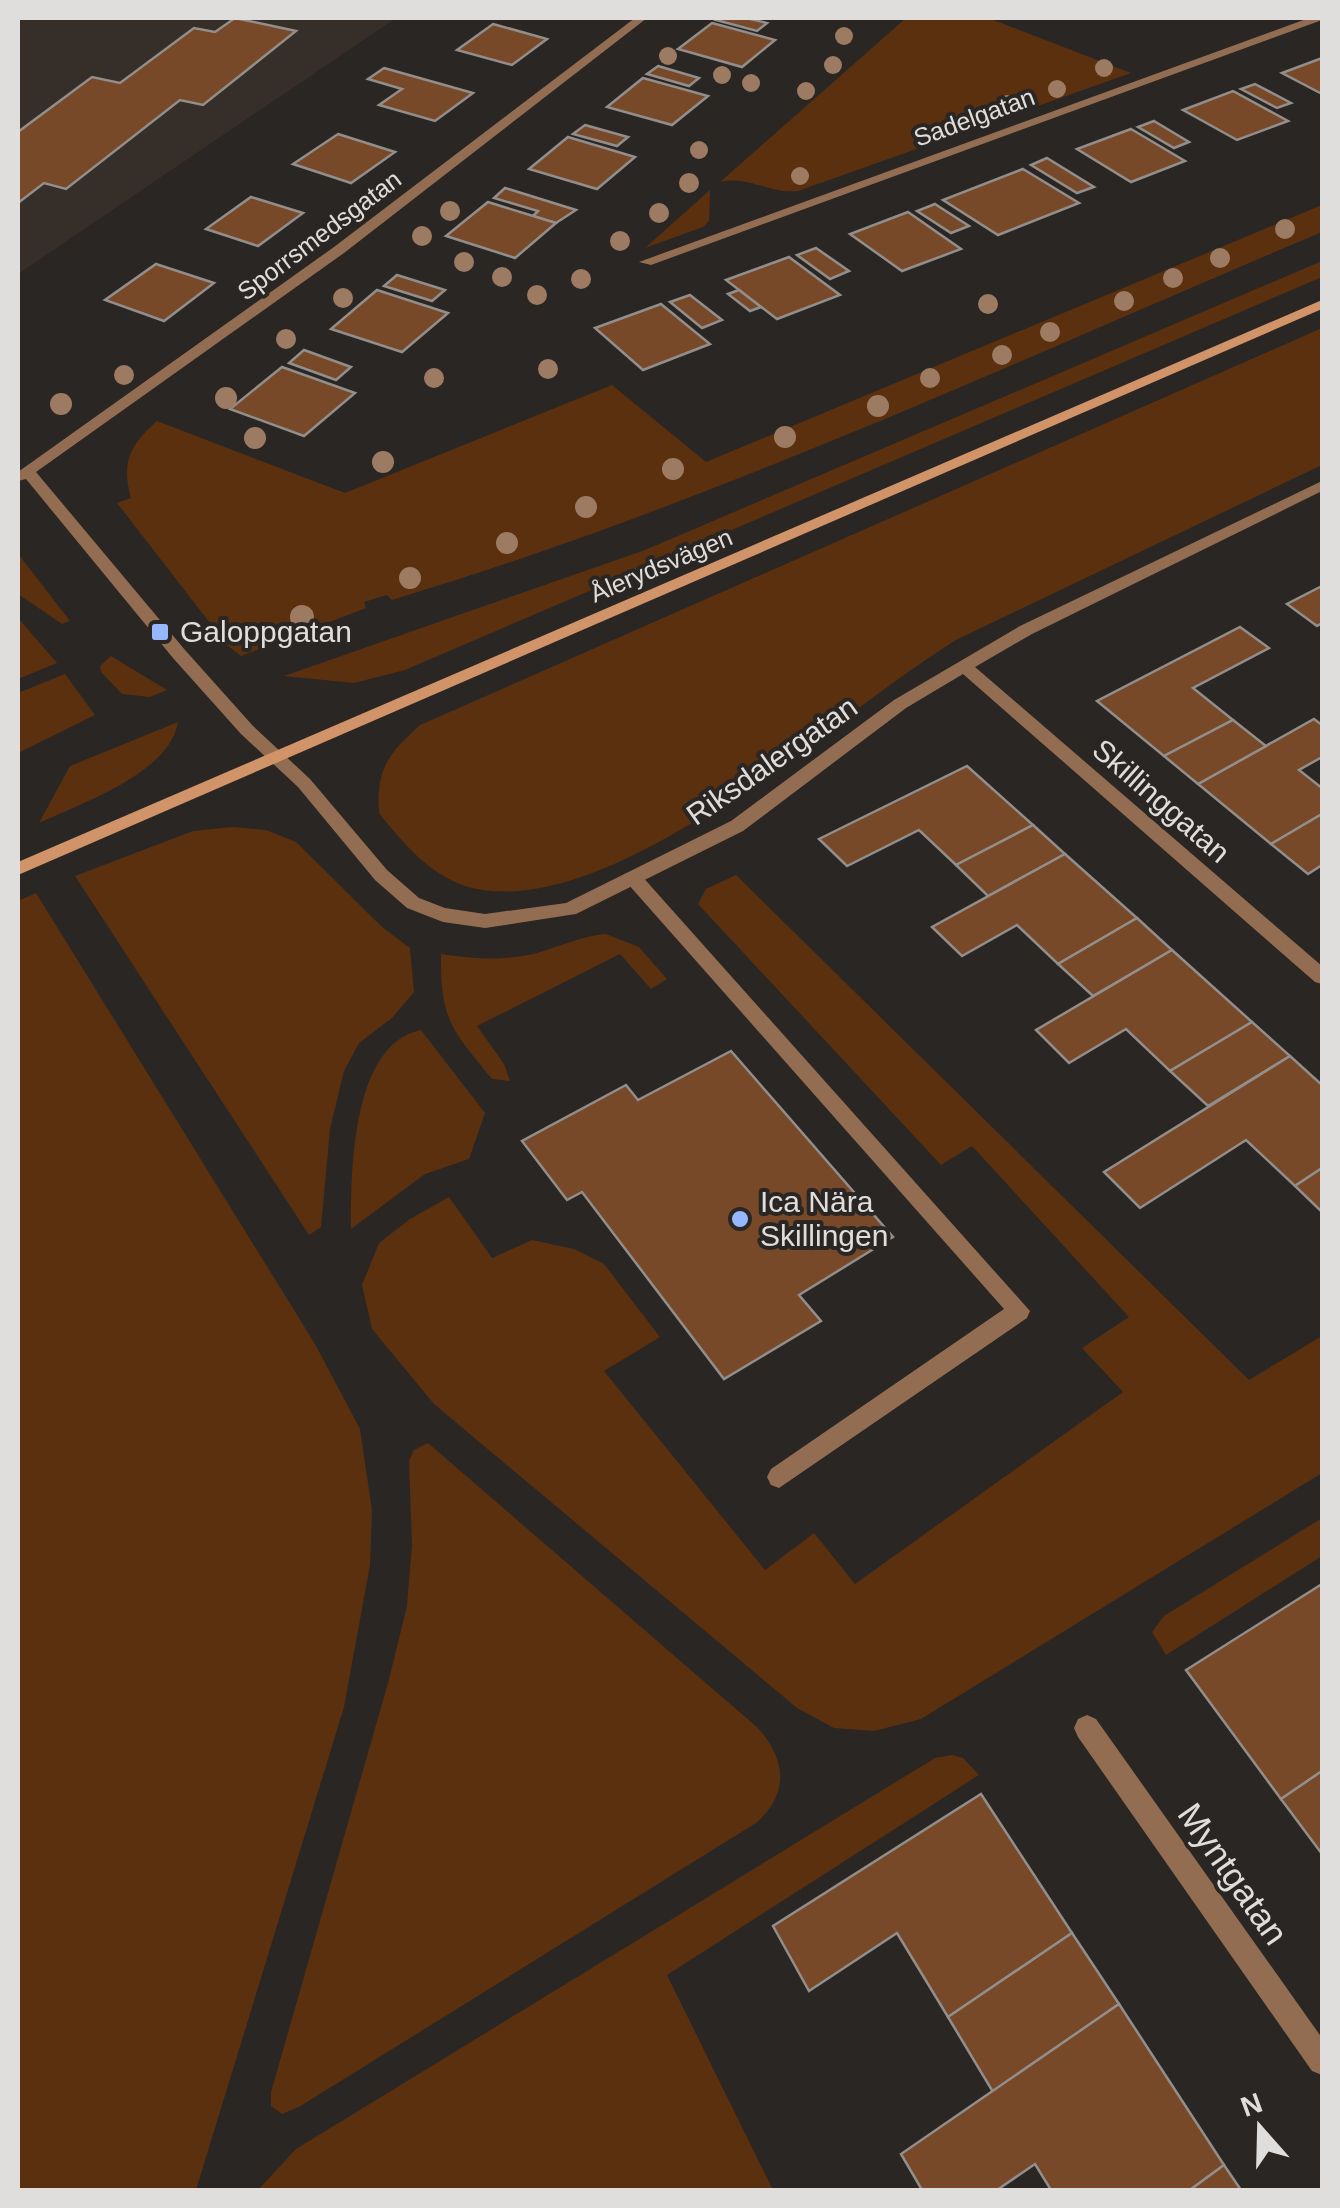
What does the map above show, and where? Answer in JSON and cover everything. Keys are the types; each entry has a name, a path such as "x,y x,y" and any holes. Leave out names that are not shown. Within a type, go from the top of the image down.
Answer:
{"main road":[{"name":"Ålerydsvägen","path":"18,868 1322,304"}],"street":[{"name":"Sporrsmedsgatan","path":"24,476 339,250 641,18"},
{"name":"Sadelgatan","path":"646,262 1316,18"},
{"path":"24,476 179,654 276,757"},
{"name":"Riksdalergatan","path":"276,757 304,783 381,876 413,904 443,915 486,921 569,909 737,826 900,704 1026,630 1322,485"},
{"name":"Skillinggatan","path":"964,666 1322,977"},
{"path":"634,879 1019,1312 778,1476"},
{"name":"Myntgatan","path":"1086,1728 1322,2061"}],"shaded area":[{"path":"18,18 396,18 18,274"},
{"path":"906,18 988,18 1131,73 798,191 740,181 720,182"},
{"path":"710,190 709,221 703,227 645,248"},
{"path":"1322,205 1322,232 862,428 511,562 392,600 387,595 364,602 366,608 241,656 227,645 117,503 131,498 127,474 130,455 157,421 345,493 612,385 706,462"},
{"path":"1322,261 1322,277 405,670 354,683 284,676 645,550"},
{"path":"1322,328 1322,465 958,639 721,805 653,845 586,875 522,891 465,886 428,865 379,813 386,763 420,725"},
{"path":"18,553 70,621 62,624 18,594"},
{"path":"18,618 57,663 18,679"},
{"path":"111,656 167,690 150,697 122,694 101,672 100,666"},
{"path":"65,674 95,715 18,753 18,693"},
{"path":"178,722 171,740 142,771 100,796 39,823 70,766"},
{"path":"232,827 266,830 296,842 382,927 410,948 414,992 392,1018 359,1043 344,1071 330,1129 321,1227 309,1235 75,876 193,831"},
{"path":"736,875 1249,1380 1322,1336 1322,1473 921,1719 874,1731 834,1728 797,1708 434,1404 372,1329 362,1285 379,1243 410,1219 449,1197 492,1258 532,1240 574,1249 604,1264 660,1337 604,1371 765,1570 814,1533 855,1584 1123,1392 1082,1348 1129,1317 972,1146 941,1165 698,904 706,889"},
{"path":"36,893 315,1344 360,1429 372,1510 370,1565 344,1707 196,2190 18,2190 18,901"},
{"path":"606,934 639,947 667,979 651,989 620,954 477,1026 504,1064 510,1081 492,1079 451,1023 443,994 441,954 513,957"},
{"path":"421,1030 485,1113 469,1159 425,1174 351,1229 355,1145 368,1084 381,1059 398,1040"},
{"path":"428,1443 758,1728 779,1764 779,1788 775,1800 756,1823 282,2114 271,2106 271,2092 407,1606 412,1545 409,1461 414,1450"},
{"path":"1322,1518 1322,1556 1166,1655 1152,1632 1164,1616"},
{"path":"935,1758 963,1758 979,1775 667,1975 773,2190 258,2190 296,2149"}],"building":[{"path":"235,18 296,31 203,105 180,100 66,189 44,183 18,203 18,132 92,77 120,83 194,28 215,32"},
{"path":"716,20 767,23 757,31"},
{"path":"712,23 775,40 742,67 678,49"},
{"path":"493,24 547,39 512,65 457,50"},
{"path":"1322,58 1322,94 1282,73"},
{"path":"658,66 699,78 689,86 647,74"},
{"path":"384,68 473,93 435,121 379,105 402,89 368,79"},
{"path":"643,78 708,96 672,125 607,107"},
{"path":"1255,84 1291,103 1277,108 1241,89"},
{"path":"1233,91 1288,121 1237,140 1183,110"},
{"path":"1154,121 1189,142 1174,148 1138,127"},
{"path":"585,125 628,137 617,146 573,134"},
{"path":"1131,129 1185,161 1131,182 1077,149"},
{"path":"338,134 395,152 351,183 293,164"},
{"path":"568,137 635,157 597,189 529,169"},
{"path":"1047,158 1094,187 1077,193 1031,165"},
{"path":"1023,169 1079,203 998,235 943,200"},
{"path":"505,188 576,210 556,223 533,216 538,211 494,198"},
{"path":"251,197 303,213 258,246 206,229"},
{"path":"488,202 556,223 515,258 446,236"},
{"path":"935,204 969,226 951,233 917,211"},
{"path":"908,212 961,249 902,271 850,234"},
{"path":"816,248 849,271 830,279 797,255"},
{"path":"789,257 840,295 777,319 726,280"},
{"path":"156,264 214,283 164,321 105,300"},
{"path":"397,275 445,290 432,301 384,286"},
{"path":"377,290 448,313 402,352 331,329"},
{"path":"739,290 761,307 750,311 728,294"},
{"path":"690,295 722,320 702,328 670,302"},
{"path":"661,304 710,344 643,370 595,328"},
{"path":"304,350 351,367 336,380 289,363"},
{"path":"282,367 355,393 304,436 230,409"},
{"path":"1322,586 1322,623 1317,626 1287,604"},
{"path":"1240,627 1269,648 1193,688 1233,720 1164,756 1097,701"},
{"path":"1314,719 1322,725 1322,757 1299,770 1322,788 1322,814 1271,844 1198,784"},
{"path":"1233,720 1266,746 1198,784 1164,756"},
{"path":"967,766 1033,825 956,865 919,830 847,866 819,839"},
{"path":"1322,814 1322,865 1308,874 1271,844"},
{"path":"1033,825 1065,854 988,896 956,865"},
{"path":"1065,854 1137,918 1058,964 1017,925 962,956 932,927"},
{"path":"1137,918 1172,950 1093,996 1058,964"},
{"path":"1172,950 1252,1022 1170,1071 1126,1029 1069,1063 1036,1030"},
{"path":"1252,1022 1290,1056 1208,1106 1170,1071"},
{"name":"Ica Nära Skillingen","path":"731,1051 893,1237 799,1295 821,1321 724,1379 582,1192 567,1200 522,1141 626,1085 638,1100"},
{"path":"1290,1056 1322,1085 1322,1168 1295,1186 1246,1140 1140,1208 1104,1172"},
{"path":"1322,1168 1322,1212 1295,1186"},
{"path":"1322,1584 1322,1771 1281,1799 1186,1670"},
{"path":"1322,1771 1322,1854 1281,1799"},
{"path":"981,1794 1072,1933 948,2017 897,1933 809,1991 773,1926"},
{"path":"1072,1933 1119,2004 993,2092 948,2017"},
{"path":"1119,2004 1224,2165 1190,2190 1051,2190 1035,2164 997,2190 922,2190 901,2154"},
{"path":"1224,2165 1241,2190 1190,2190"}],"place":[{"name":"Galoppgatan","path":"160,632"},
{"name":"Ica Nära Skillingen","path":"740,1219"}]}
